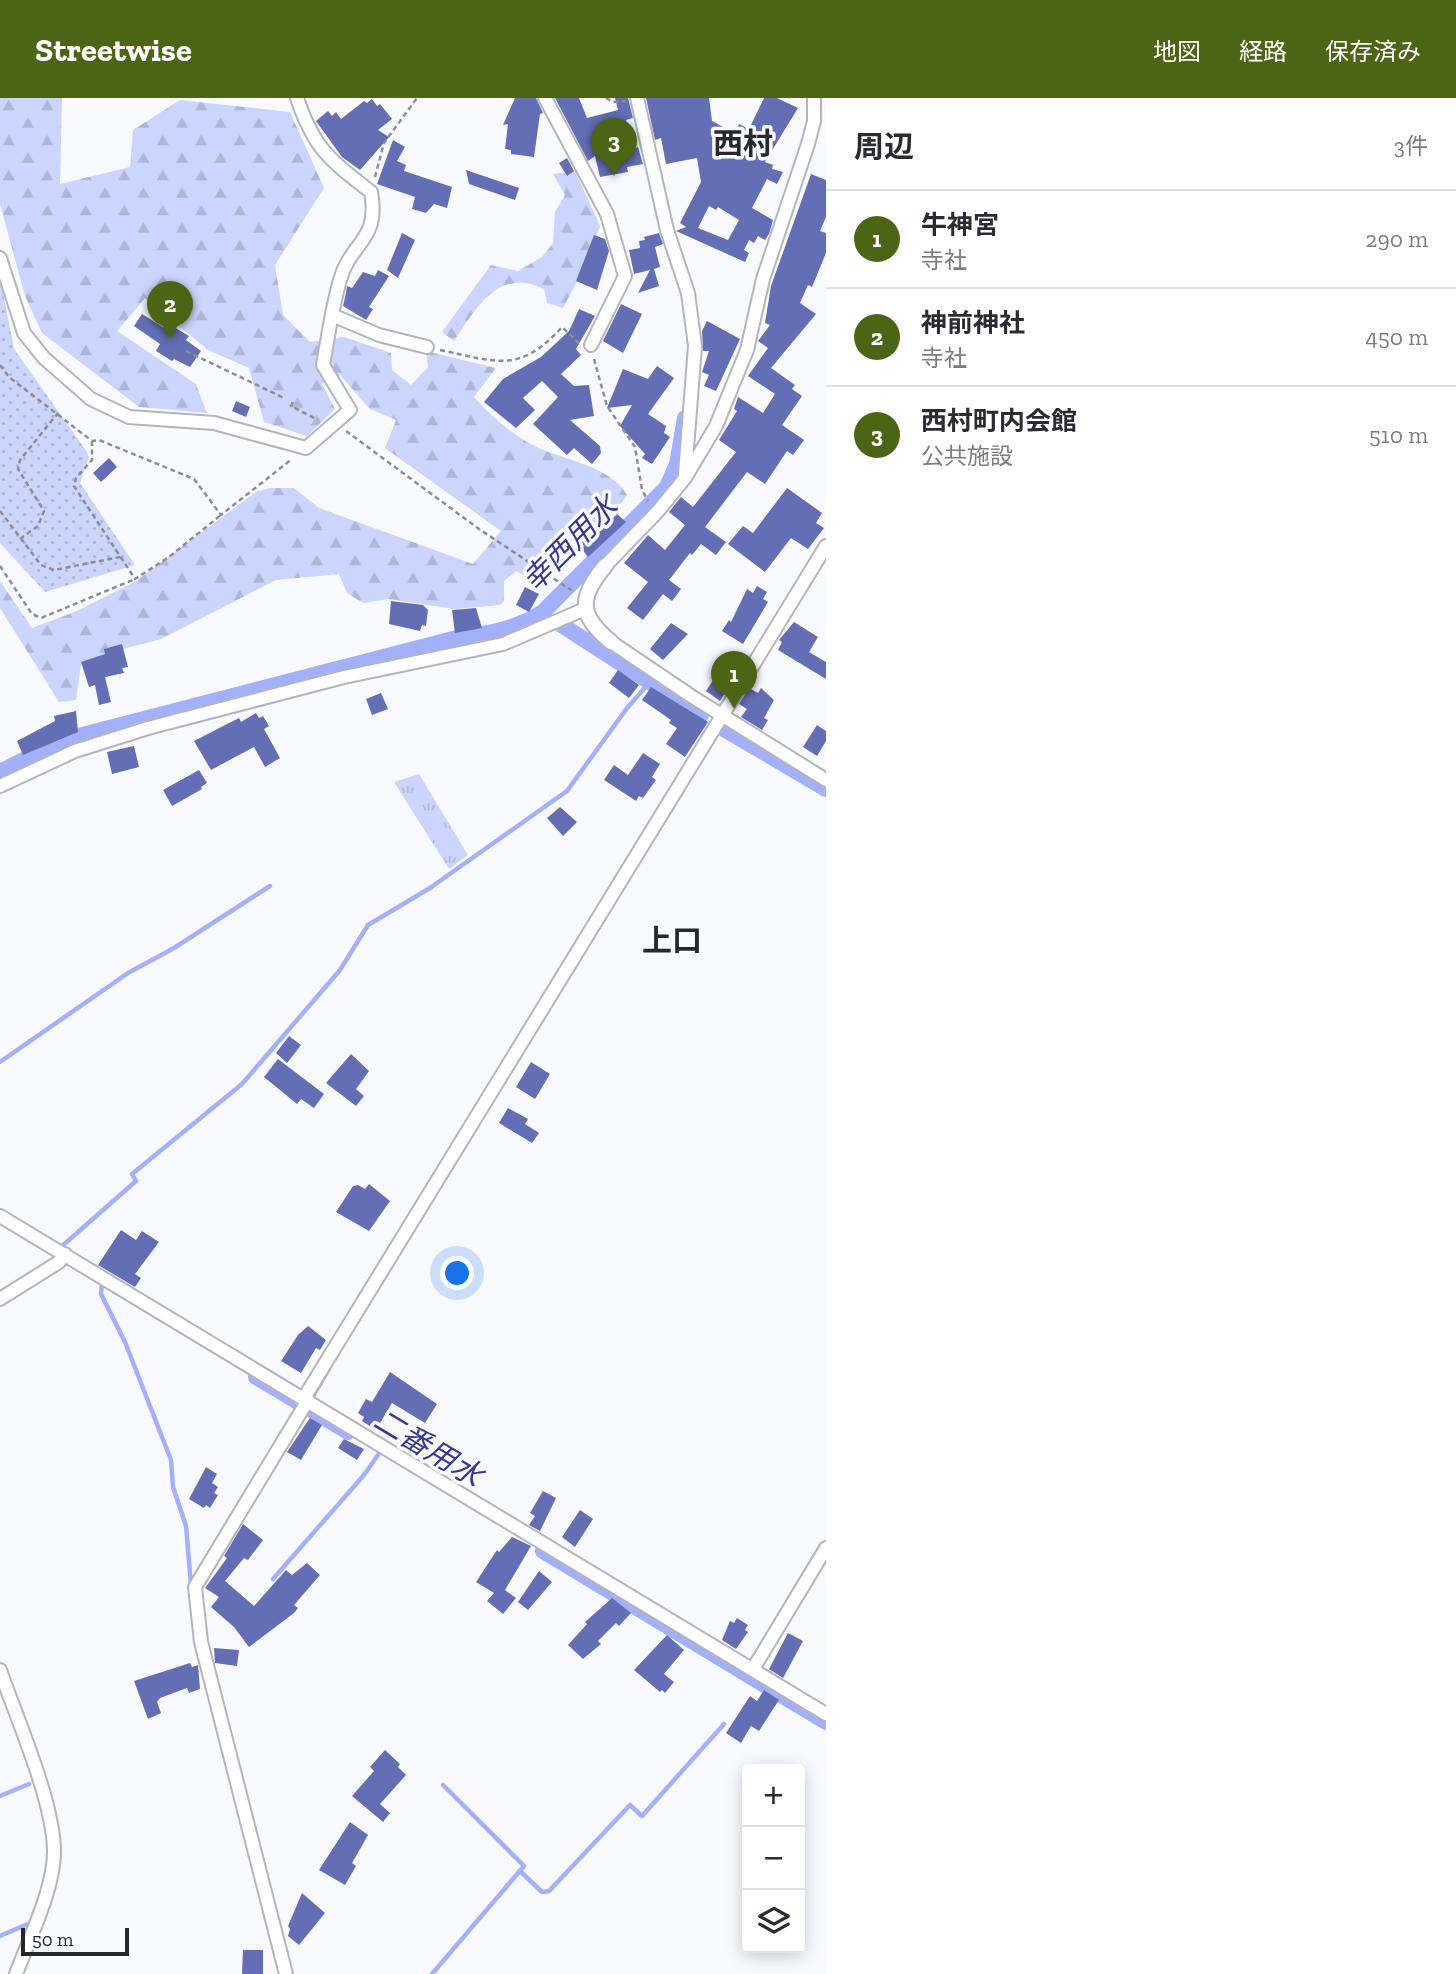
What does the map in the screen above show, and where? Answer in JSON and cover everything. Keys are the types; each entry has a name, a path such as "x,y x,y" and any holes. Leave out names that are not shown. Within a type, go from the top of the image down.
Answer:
{"street":[{"path":"0,258 24,333 44,358 91,399 129,417 214,423 306,448 350,410 323,365 341,277 372,227 374,215 371,192 326,157 310,133 296,98"},
{"path":"545,98 607,214 625,276 591,345"},
{"path":"814,98 814,121 808,144 763,279 747,350 716,426 685,478 658,511 605,566 589,588 585,609 591,625 611,642 721,716 826,780"},
{"path":"632,100 667,230 688,293 695,345 685,478"},
{"path":"332,315 379,335 426,347"},
{"path":"286,1974 201,1642 195,1587 721,716 826,547"},
{"path":"0,786 75,751 148,728 344,677 503,644 585,609"},
{"path":"0,1216 305,1403 826,1714"},
{"path":"0,1298 59,1262 65,1254"},
{"path":"753,1669 826,1548"},
{"path":"0,1670 49,1817 54,1852 48,1885 16,1974"}],"path":[{"path":"371,192 384,143 416,98"},
{"path":"606,98 613,102 632,100"},
{"path":"426,347 505,363 548,343 562,327 583,347 591,345 607,406 635,447 642,490 648,501"},
{"path":"186,351 284,398"},
{"path":"0,365 9,377 92,440 99,440 194,479 221,514"},
{"path":"293,402 291,406 310,416"},
{"path":"20,539 38,527 44,511 18,468 20,460 58,412"},
{"path":"335,423 479,529 575,592"},
{"path":"92,440 92,460 76,478 74,486 135,579"},
{"path":"0,566 32,614 41,618 135,579 169,557 306,448"},
{"path":"0,511 41,565 54,570 121,557"}],"green space":[{"path":"0,98 62,98 60,184 130,167 133,130 180,100 290,112 324,188 275,265 283,315 310,342 344,337 391,353 392,370 411,385 428,367 426,351 496,368 474,397 486,410 527,442 608,476 619,484 627,495 616,510 592,531 568,548 533,566 547,580 542,585 516,571 504,581 504,601 500,605 454,609 389,599 363,603 347,593 339,574 276,580 161,639 108,653 81,665 76,700 59,702 0,608 0,581 32,628 77,611 136,581 256,492 270,488 294,488 319,508 473,564 501,531 385,448 396,420 370,409 340,375 322,384 335,409 307,436 264,422 249,368 208,350 145,298 117,331 196,384 207,413 139,407 42,333 25,296 0,204"},
{"path":"575,171 600,226 581,274 563,308 547,303 544,289 513,283 490,294 454,341 442,332 491,265 518,271 542,257 553,243 555,212 565,195 553,174"},
{"path":"0,277 14,349 85,449 89,457 80,483 135,565 45,592 0,543"},
{"path":"419,774 468,855 449,869 394,782"}],"building":[{"path":"515,98 536,98 543,113 540,114 534,157 511,154 511,150 505,149 508,124 503,125"},
{"path":"555,98 579,98 587,118 618,110 615,98 628,98 633,118 626,120 632,149 638,147 643,164 627,167 628,172 600,177 595,156 588,161"},
{"path":"646,98 709,98 712,121 735,133 739,124 749,129 764,98 777,98 798,108 765,162 773,165 772,169 783,172 777,184 767,179 752,208 773,220 765,240 758,236 754,243 749,240 744,250 749,253 745,262 676,231 686,227 680,223 701,182 697,158 666,164 661,138 655,140","holes":["709,206 716,210 718,207 739,220 728,240 698,228"]},
{"path":"372,99 377,106 380,104 392,119 378,130 389,137 360,170 342,157 316,121 328,111 332,116 336,112 341,119 364,101 367,103"},
{"path":"393,140 405,147 397,161 406,165 404,171 452,187 447,208 434,204 426,213 412,209 415,197 377,184"},
{"path":"567,158 574,171 567,176 559,163"},
{"path":"466,170 519,188 515,200 469,184"},
{"path":"811,174 826,180 826,217 820,231 826,233 826,253 812,287 808,285 800,303 816,314 771,368 795,385 792,389 802,396 782,425 804,440 793,455 787,451 765,484 747,472 705,527 726,542 716,555 701,544 692,555 690,553 669,580 681,589 672,601 663,594 643,620 627,608 648,582 624,563 648,535 665,550 685,525 669,512 681,497 693,507 736,452 719,440 737,411 734,409 738,397 763,413 775,394 748,376 768,348 758,341 770,325 765,323 771,286"},
{"path":"402,233 415,240 398,278 387,270"},
{"path":"659,233 663,244 655,247 660,267 654,269 659,286 638,293 650,270 634,274 629,250 640,248 639,241 645,240 644,237"},
{"path":"594,235 605,239 609,251 597,290 576,281"},
{"path":"378,270 389,276 369,307 373,309 366,320 343,306 347,286 352,288 363,272 375,276"},
{"path":"621,304 642,314 623,353 603,341"},
{"path":"579,309 595,316 576,349 581,355 561,374 574,386 589,385 594,416 570,420 600,446 601,453 592,464 574,448 567,455 533,424 558,397 542,381 523,398 535,410 516,428 484,402 503,379 541,357 569,331"},
{"path":"142,314 169,331 172,326 189,336 186,340 201,351 190,367 174,359 172,361 156,351 160,344 134,326"},
{"path":"707,321 740,339 716,391 704,386 709,375 702,372 709,351 703,351 702,331"},
{"path":"657,366 674,378 648,414 666,426 664,433 670,437 652,464 642,458 645,454 620,426 632,405 607,408 623,369 648,379"},
{"path":"236,401 250,407 246,417 232,411"},
{"path":"109,458 117,467 101,482 93,473"},
{"path":"787,488 822,513 816,523 824,528 808,549 791,538 765,572 728,544 743,526 753,533"},
{"path":"617,514 626,522 588,557 578,544 593,530 597,534"},
{"path":"757,586 767,592 763,599 768,602 743,644 722,631 729,620 731,622 747,589 753,593"},
{"path":"525,587 539,594 529,612 516,605"},
{"path":"391,601 423,605 428,610 426,626 422,625 420,631 389,624"},
{"path":"476,608 482,628 455,633 452,610"},
{"path":"794,622 818,637 809,652 826,662 826,679 778,650 782,642 779,640"},
{"path":"671,623 688,634 663,660 650,649"},
{"path":"122,644 128,667 122,668 124,673 105,677 111,702 99,705 95,685 89,687 81,662 105,654 104,649"},
{"path":"727,659 740,668 720,701 706,691"},
{"path":"618,670 639,685 629,698 609,683"},
{"path":"651,687 708,722 685,757 666,744 677,728 669,723 671,720 642,700"},
{"path":"749,688 758,693 761,688 774,700 764,718 768,720 762,730 741,717 747,709 739,704"},
{"path":"381,693 388,709 372,715 366,699"},
{"path":"76,711 78,732 23,755 17,741 55,721 54,716"},
{"path":"256,713 259,718 263,716 269,726 264,729 280,758 265,767 254,747 211,770 194,741 239,718 241,722"},
{"path":"817,725 826,731 826,741 817,756 803,747"},
{"path":"134,746 139,767 112,774 107,752"},
{"path":"643,753 660,764 652,777 656,780 643,798 639,796 636,801 604,780 614,765 628,775"},
{"path":"199,770 207,783 202,789 172,806 163,790"},
{"path":"560,807 577,822 563,836 547,818"},
{"path":"289,1036 301,1045 287,1063 276,1053"},
{"path":"351,1054 369,1071 356,1089 364,1096 356,1106 326,1083"},
{"path":"278,1059 324,1094 314,1108 301,1099 297,1104 264,1077"},
{"path":"531,1062 550,1074 535,1099 516,1087"},
{"path":"508,1108 528,1119 525,1124 539,1133 532,1143 499,1123"},
{"path":"369,1184 390,1201 369,1231 336,1212 353,1186 358,1185 365,1189"},
{"path":"121,1230 136,1240 142,1231 159,1242 135,1274 141,1278 135,1287 98,1265"},
{"path":"308,1326 326,1340 320,1350 316,1348 301,1373 281,1361 298,1335"},
{"path":"390,1372 437,1404 425,1423 392,1403 376,1430 362,1421 364,1417 358,1413 366,1399 372,1402"},
{"path":"310,1418 322,1425 301,1460 287,1452"},
{"path":"344,1439 364,1449 357,1460 338,1448"},
{"path":"206,1467 217,1474 212,1483 218,1487 214,1493 218,1495 210,1508 206,1505 204,1508 189,1499"},
{"path":"543,1491 556,1498 540,1531 529,1525 535,1516 530,1513"},
{"path":"580,1510 593,1519 575,1547 562,1537"},
{"path":"243,1524 263,1540 248,1560 244,1558 225,1581 254,1606 286,1570 292,1575 307,1563 320,1575 294,1605 298,1608 294,1613 249,1647 234,1627 211,1607 219,1597 205,1588 227,1558 224,1556"},
{"path":"512,1537 531,1546 505,1590 516,1598 503,1614 487,1601 494,1593 476,1582 497,1550 499,1552"},
{"path":"539,1571 552,1582 528,1610 518,1602"},
{"path":"612,1598 631,1613 619,1626 616,1623 598,1641 601,1644 583,1659 568,1645 587,1624 585,1622"},
{"path":"737,1618 748,1625 745,1630 748,1632 736,1649 722,1640 730,1621 734,1623"},
{"path":"788,1633 803,1641 783,1678 769,1669"},
{"path":"667,1635 684,1650 664,1674 674,1682 665,1693 662,1690 660,1692 634,1670"},
{"path":"214,1648 239,1650 237,1666 215,1663"},
{"path":"190,1663 192,1667 198,1665 200,1689 189,1693 187,1688 160,1698 157,1702 161,1713 148,1719 134,1681"},
{"path":"764,1690 779,1700 759,1731 751,1726 741,1743 726,1733 750,1696 757,1701"},
{"path":"385,1750 400,1764 398,1767 406,1775 380,1804 390,1813 383,1822 352,1796 374,1771 370,1767"},
{"path":"350,1822 368,1835 352,1863 356,1866 345,1885 319,1870"},
{"path":"302,1893 325,1913 299,1945 288,1936 288,1926"},
{"path":"243,1950 263,1950 263,1974 242,1974"}],"waterway":[{"name":"幸西用水","path":"0,772 63,740 457,638 502,630 533,618 543,612 667,487 677,464 685,418"},
{"path":"557,622 701,715"},
{"path":"61,1247 136,1181 132,1174 242,1084 340,970 368,925 430,888 567,791 627,708 650,682"},
{"path":"719,726 826,789"},
{"path":"0,1062 128,973 174,948 270,886"},
{"path":"102,1283 101,1294 125,1342 171,1460 173,1487 186,1526 195,1632"},
{"path":"313,1396 330,1367"},
{"name":"二番用水","path":"256,1377 348,1432"},
{"path":"273,1579 364,1475 380,1452"},
{"name":"二番用水","path":"543,1551 826,1722"},
{"path":"521,1872 542,1892 549,1891 630,1805 642,1816 724,1724"},
{"path":"0,1796 29,1784"},
{"path":"432,1974 524,1866 443,1785"},
{"path":"0,1936 28,1924"}],"place":[{"name":"西村町内会館","path":"614,176"},
{"name":"神前神社","path":"170,339"},
{"name":"牛神宮","path":"734,709"}],"district":[{"name":"西村","path":"743,144"},
{"name":"上口","path":"672,941"}]}
